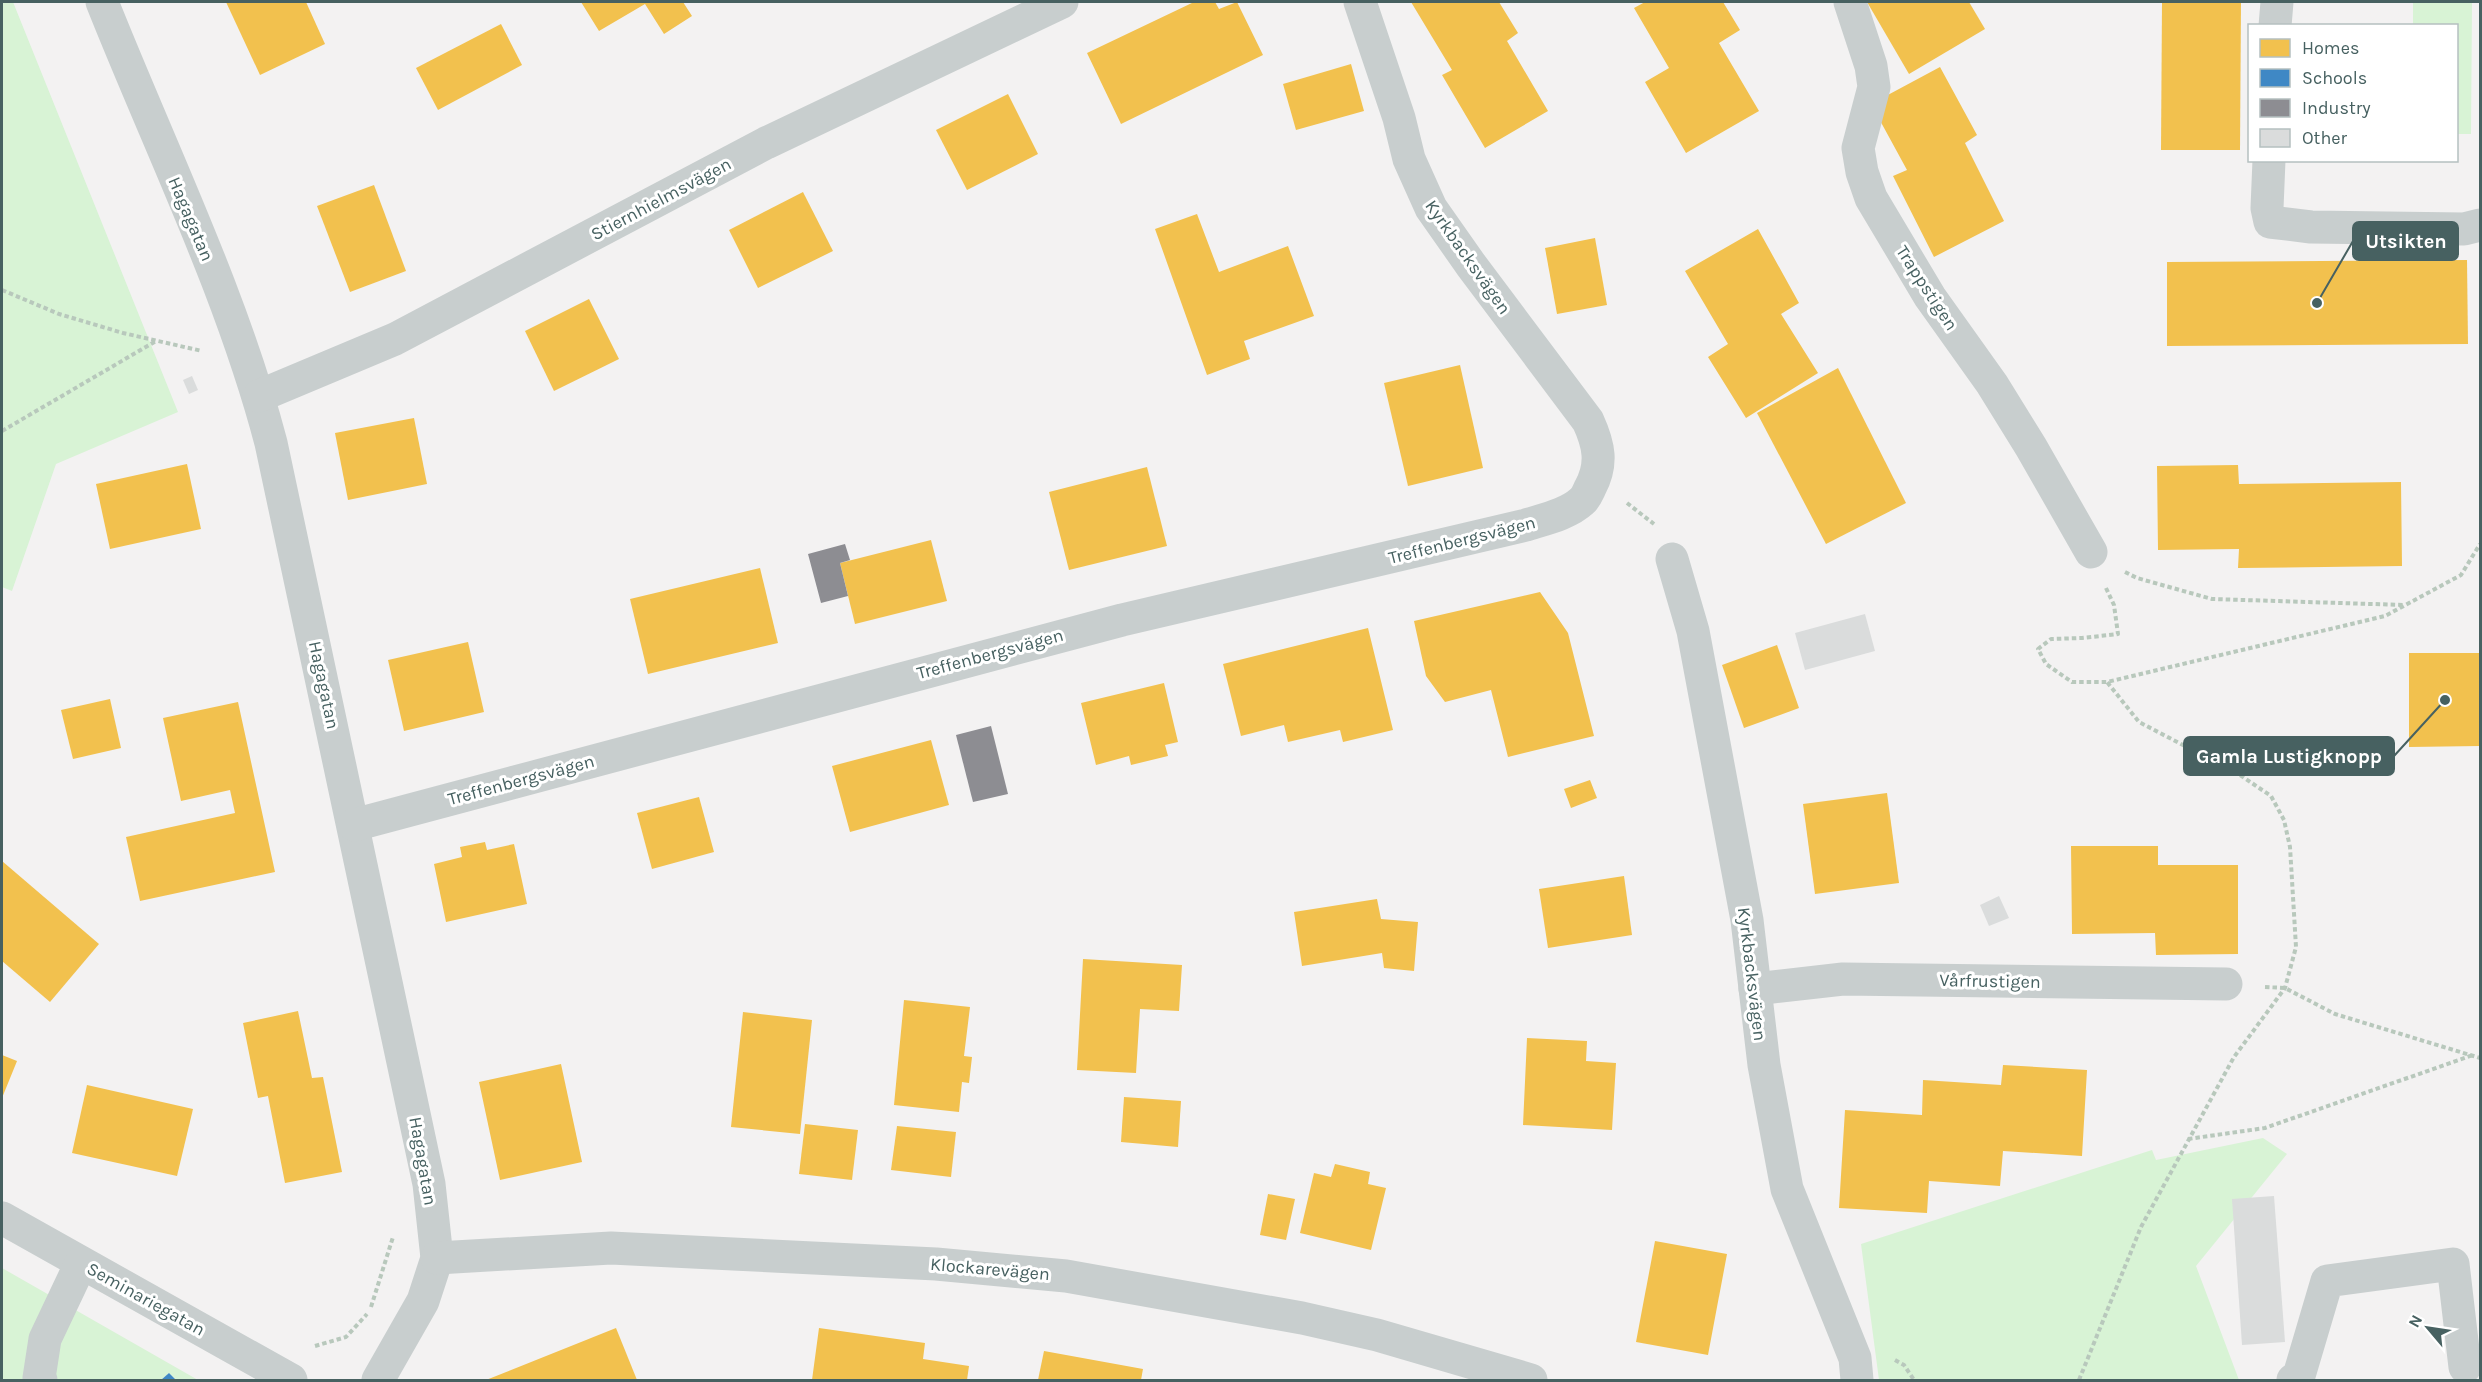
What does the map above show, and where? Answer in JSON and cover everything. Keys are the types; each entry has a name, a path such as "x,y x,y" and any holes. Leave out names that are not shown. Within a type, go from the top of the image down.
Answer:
{"street":[{"name":"Hagagatan","path":"102,2 230,312 259,396 272,443 429,1184 437,1258 423,1301 378,1380"},
{"name":"Stiernhielmsvägen","path":"259,396 395,339 766,143 1062,2"},
{"name":"Kyrkbacksvägen","path":"1360,2 1399,118 1409,159 1431,208 1588,421 1597,441 1597,470"},
{"name":"Trappstigen","path":"1850,2 1871,66 1874,87 1858,148 1862,172 1871,198 1930,297 1992,384 2026,438 2091,552"},
{"path":"2275,24 2277,2"},
{"path":"2269,162 2267,208 2270,222 2311,228 2464,229 2481,225"},
{"name":"Treffenbergsvägen","path":"354,825 1099,626 1526,525 1560,514 1583,500 1597,470"},
{"name":"Kyrkbacksvägen","path":"1672,559 1695,643 1747,920 1764,1065 1786,1189 1855,1358 1857,1380"},
{"name":"Vårfrustigen","path":"1755,989 1843,979 2226,984"},
{"name":"Seminariegatan","path":"2,1218 291,1380"},
{"name":"Klockarevägen","path":"437,1258 611,1248 936,1263 1066,1276 1302,1318 1377,1335 1531,1380"},
{"path":"41,1380 39,1378 45,1339 81,1263"},
{"path":"2296,1380 2327,1281 2452,1264 2465,1367"}],"path":[{"path":"2,290 59,314 208,352 204,342"},
{"path":"2,431 156,340"},
{"path":"1597,470 1656,526 1672,559"},
{"path":"2091,552 2114,605 2118,634 2051,639 2038,649 2046,664 2072,682 2107,682 2385,616 2461,576 2481,544"},
{"path":"2091,552 2137,578 2212,599 2406,605"},
{"path":"2079,1380 2141,1227 2234,1058 2285,988 2296,947 2290,847 2284,820 2271,796 2240,775 2139,722 2107,682"},
{"path":"2226,984 2285,988 2335,1014 2481,1058"},
{"path":"2188,1139 2265,1128 2473,1055"},
{"path":"310,1346 319,1346 346,1337 370,1311 388,1255 394,1227"}],"green space":[{"path":"2,2 13,2 178,412 56,464 12,591 2,587"},
{"path":"2413,2 2472,2 2471,134 2458,134 2458,24 2413,24"},
{"path":"2263,1138 2287,1154 2196,1266 2239,1380 1879,1380 1861,1244 2152,1150 2156,1160"},
{"path":"2,1268 198,1380 176,1380 169,1373 161,1380 2,1380"}],"building: Homes":[{"path":"226,2 306,2 325,44 260,75"},
{"path":"581,2 683,2 692,16 664,34 645,4 599,31"},
{"path":"1194,2 1215,2 1219,9 1237,2 1263,55 1121,124 1087,53"},
{"path":"1411,2 1499,2 1518,33 1507,41 1548,111 1485,148 1442,75 1452,70"},
{"path":"1645,2 1723,2 1740,30 1719,43 1759,111 1686,153 1645,82 1669,68 1634,8"},
{"path":"1867,2 1969,2 1985,29 1909,74"},
{"path":"2162,2 2241,2 2240,150 2161,150"},
{"path":"501,24 522,65 438,110 416,68"},
{"path":"1351,64 1364,111 1296,130 1283,84"},
{"path":"1940,67 1977,135 1965,143 2004,221 1934,257 1893,176 1907,170 1871,104"},
{"path":"1008,94 1038,154 967,190 936,130"},
{"path":"374,185 406,271 350,292 317,206"},
{"path":"803,192 833,251 758,288 729,230"},
{"path":"1197,214 1219,272 1288,246 1314,316 1244,341 1250,359 1207,375 1155,229"},
{"path":"1758,229 1799,303 1781,314 1818,373 1746,418 1708,357 1728,344 1685,271"},
{"path":"1595,238 1607,305 1557,314 1545,248"},
{"path":"2467,260 2468,344 2167,346 2167,262"},
{"path":"589,299 619,359 554,391 525,331"},
{"path":"1460,365 1483,468 1408,486 1384,383"},
{"path":"1838,368 1906,503 1826,544 1757,413"},
{"path":"414,418 427,484 348,500 335,433"},
{"path":"187,464 201,529 110,549 96,484"},
{"path":"2238,465 2239,484 2401,482 2402,566 2238,568 2239,549 2158,550 2157,466"},
{"path":"1147,467 1167,546 1069,570 1049,492"},
{"path":"931,540 947,601 855,624 840,563"},
{"path":"760,568 778,643 648,674 630,599"},
{"path":"1540,592 1568,633 1594,736 1508,757 1491,690 1445,702 1426,676 1414,621"},
{"path":"1368,628 1393,730 1343,742 1340,730 1288,742 1284,725 1241,736 1223,664"},
{"path":"468,642 484,712 404,731 388,660"},
{"path":"1777,645 1799,708 1744,728 1722,665"},
{"path":"2409,653 2480,653 2480,746 2409,747"},
{"path":"1164,683 1178,742 1165,745 1168,756 1131,765 1129,756 1096,765 1081,703"},
{"path":"110,699 121,748 73,759 61,710"},
{"path":"238,702 275,872 140,901 126,837 235,813 230,790 181,801 163,718"},
{"path":"931,740 949,805 850,832 832,766"},
{"path":"1590,780 1597,798 1571,808 1564,789"},
{"path":"1887,793 1899,883 1815,894 1803,804"},
{"path":"699,797 714,852 652,869 637,813"},
{"path":"485,842 487,850 514,844 527,904 446,922 434,864 462,857 460,847"},
{"path":"2071,846 2158,846 2158,865 2238,865 2238,954 2156,955 2155,933 2072,934"},
{"path":"2,861 99,944 50,1002 2,961"},
{"path":"1624,876 1632,935 1548,948 1539,889"},
{"path":"1377,899 1381,919 1418,922 1414,971 1384,968 1382,953 1302,966 1294,912"},
{"path":"1083,959 1182,965 1179,1011 1140,1009 1136,1073 1077,1070"},
{"path":"904,1000 970,1007 964,1056 972,1057 969,1083 962,1082 959,1112 894,1105"},
{"path":"298,1011 312,1078 323,1077 342,1172 285,1183 268,1096 258,1098 243,1023"},
{"path":"743,1012 812,1020 800,1134 731,1127"},
{"path":"1527,1038 1587,1041 1586,1061 1616,1063 1612,1130 1523,1125"},
{"path":"2,1055 17,1061 2,1098"},
{"path":"561,1064 582,1162 500,1180 479,1082"},
{"path":"2003,1065 2087,1070 2082,1156 2003,1151 2000,1186 1929,1181 1927,1213 1839,1208 1845,1110 1922,1115 1923,1080 2001,1085"},
{"path":"87,1085 193,1109 177,1176 72,1153"},
{"path":"1124,1097 1181,1101 1178,1147 1121,1142"},
{"path":"805,1124 858,1130 852,1180 799,1174"},
{"path":"897,1126 956,1132 951,1177 891,1170"},
{"path":"1335,1164 1370,1172 1368,1184 1386,1188 1371,1250 1300,1233 1314,1173 1331,1177"},
{"path":"1268,1194 1295,1199 1286,1240 1260,1235"},
{"path":"1655,1241 1727,1254 1708,1355 1636,1342"},
{"path":"616,1328 637,1380 486,1380"},
{"path":"819,1328 925,1343 923,1359 969,1366 967,1380 812,1380"},
{"path":"1044,1351 1143,1369 1141,1380 1038,1380"}],"building: Schools":[{"path":"169,1373 176,1380 161,1380"}],"building: Industry":[{"path":"845,544 850,560 840,563 848,596 821,603 808,554"},
{"path":"991,726 1008,794 973,802 956,735"}],"building: Other":[{"path":"192,376 198,390 189,394 183,380"},
{"path":"1865,614 1875,651 1805,670 1795,633"},
{"path":"1999,896 2009,918 1989,926 1980,905"},
{"path":"2274,1196 2285,1342 2242,1345 2232,1199"}],"place":[{"name":"Utsikten","path":"2317,303"},
{"name":"Gamla Lustigknopp","path":"2445,700"}]}
